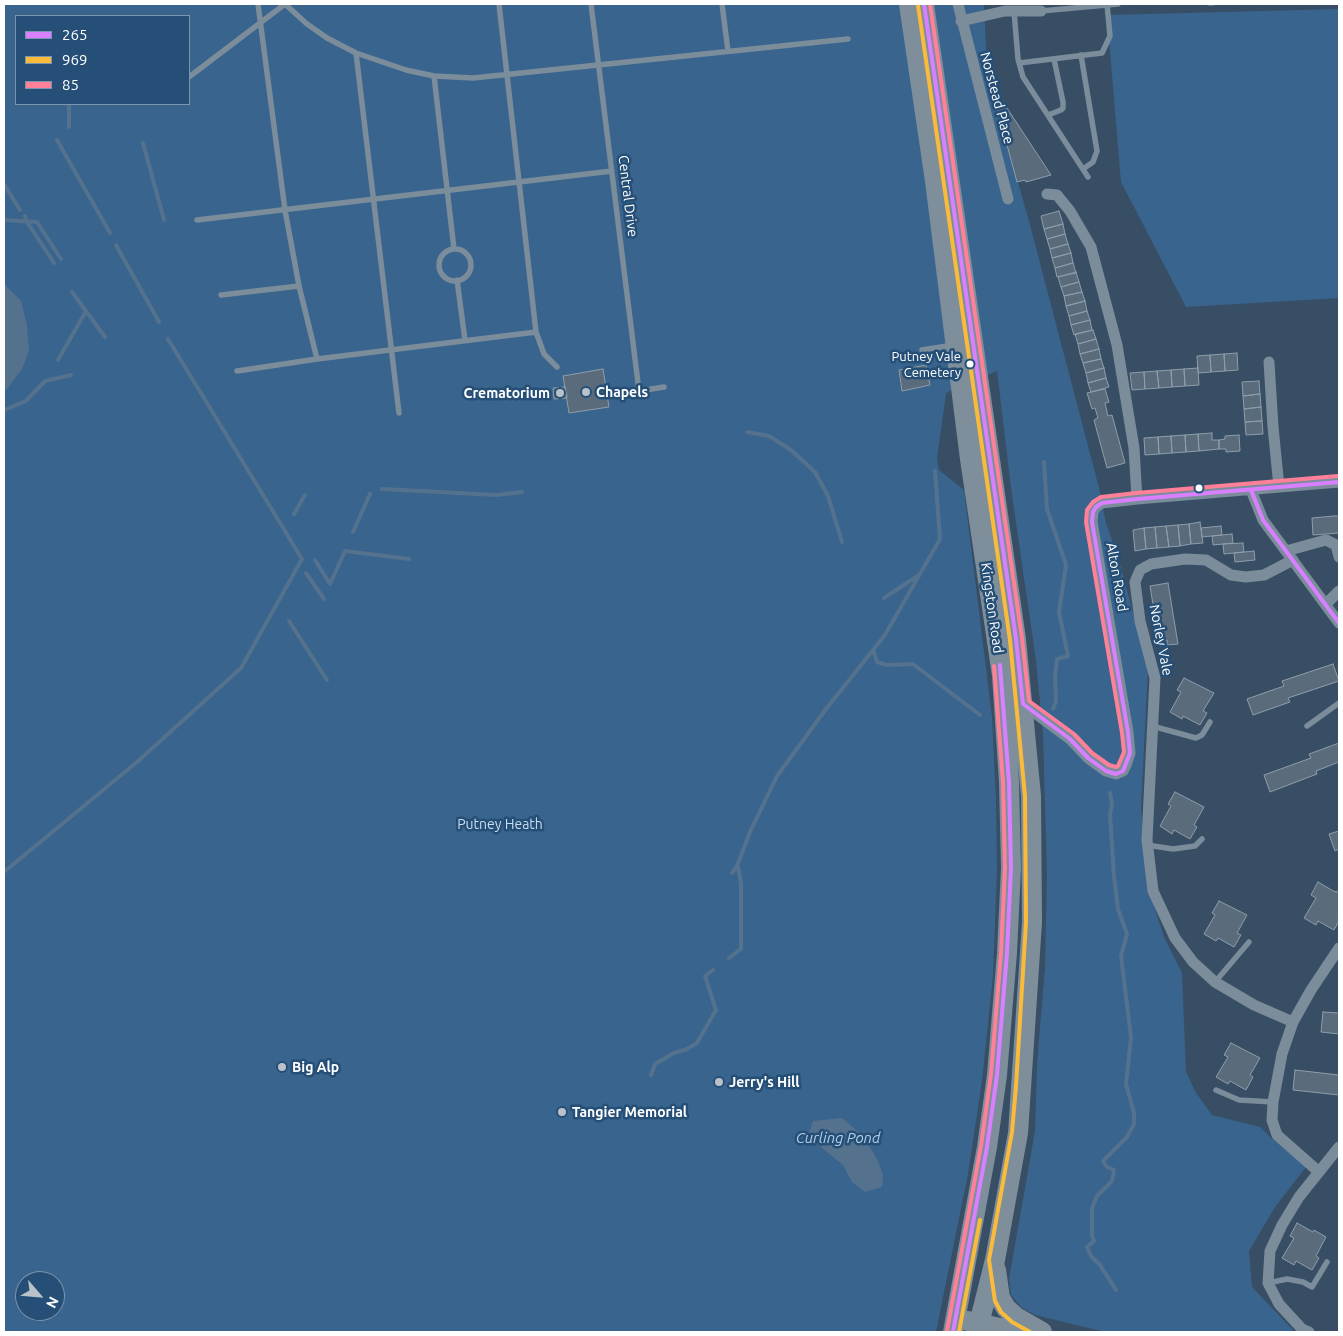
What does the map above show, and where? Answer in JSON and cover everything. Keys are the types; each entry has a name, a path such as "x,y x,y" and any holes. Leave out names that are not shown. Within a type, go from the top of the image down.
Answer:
{"highway":[{"name":"Kingston Road","path":"909,4 1002,675 1009,782 1011,868 1007,953 997,1076 987,1147 954,1326"},
{"name":"Kingston Road","path":"924,4 1016,639 1031,796 1032,922 1018,1133 995,1260 978,1328"},
{"path":"995,1260 1000,1298 1006,1308 1016,1317 1042,1332"},
{"path":"954,1326 1018,1332"}],"street":[{"name":"Norstead Place","path":"958,4 1008,199"},
{"path":"961,21 1005,11 1038,8"},
{"path":"1047,194 1057,195 1070,211 1091,247 1117,345 1134,448 1137,499"},
{"path":"1269,362 1279,487"},
{"name":"Alton Road","path":"1023,704 1070,739 1083,750 1088,758 1106,771 1116,774 1123,770 1130,753 1128,732 1092,522 1093,512 1096,507 1102,503 1137,499 1339,482"},
{"path":"1251,490 1263,520 1339,623"},
{"name":"Norley Vale","path":"1293,1022 1254,1005 1215,982 1193,962 1175,938 1153,891 1147,845 1155,678 1140,621 1135,582 1140,570 1151,564 1185,559 1206,560 1231,574 1246,578 1264,575 1290,555 1326,540 1336,545 1339,557"},
{"path":"1326,604 1339,591"},
{"path":"1319,1172 1277,1135 1272,1120 1273,1102 1282,1054 1293,1022 1311,990 1339,948"},
{"path":"1309,1332 1302,1328 1279,1304 1268,1283 1270,1251 1282,1224 1299,1197 1339,1147"}],"lane":[{"path":"258,4 285,210 299,286 317,359"},
{"path":"190,76 285,4 306,24 327,38 356,53 406,70 434,76 473,78 848,39"},
{"path":"499,4 536,332 544,354 557,367"},
{"name":"Central Drive","path":"591,4 640,391 664,387"},
{"path":"722,4 728,51"},
{"path":"1019,63 1102,53 1110,36 1107,4"},
{"path":"1038,8 1118,4"},
{"path":"1014,11 1019,63 1023,77 1088,177"},
{"path":"356,53 399,413"},
{"path":"1081,55 1097,151 1093,162 1083,169"},
{"path":"1048,115 1063,108 1054,59"},
{"path":"434,76 454,249"},
{"path":"197,220 612,171"},
{"path":"454,249 466,253 471,262 466,276 457,280 446,278 439,264 443,254 454,249"},
{"path":"457,280 465,340"},
{"path":"221,295 299,286"},
{"path":"237,371 391,349 536,332"},
{"path":"922,350 955,345"},
{"path":"1307,726 1339,703"},
{"path":"1152,726 1196,738 1202,735 1210,722"},
{"path":"1147,845 1174,849 1195,846 1202,839"},
{"path":"1215,982 1249,942"},
{"path":"1216,1090 1239,1100 1273,1102"},
{"path":"1268,1283 1287,1280 1303,1282 1312,1287 1328,1262"}],"green space":[{"name":"Putney Heath","path":"4,4 984,4 987,73 1029,221 1099,488 1106,523 1118,557 1148,669 1141,808 1147,884 1164,937 1182,973 1186,1072 1196,1093 1212,1115 1260,1127 1306,1167 1275,1207 1249,1251 1252,1287 1295,1332 1105,1332 1035,1315 1021,1307 1011,1295 1009,1279 1035,1131 1037,1064 1045,967 1047,874 1043,735 1036,661 1011,488 997,371 946,393 937,459 939,470 964,490 992,717 996,799 997,870 993,976 982,1081 968,1174 936,1332 4,1332"},
{"path":"1339,9 1339,298 1186,307 1121,182 1107,15"}],"water":[{"path":"4,284 21,301 27,325 29,351 22,369 7,389 4,390"},
{"name":"Curling Pond","path":"842,1118 864,1137 877,1159 883,1175 882,1187 865,1192 852,1182 843,1165 822,1148 809,1133 813,1121"}],"building":[{"path":"998,100 1003,102 1051,175 1026,182 1025,180 1017,182 996,104"},
{"path":"1059,211 1063,224 1044,229 1041,216"},
{"path":"1063,224 1065,234 1047,239 1044,229"},
{"path":"1065,234 1068,244 1050,249 1047,239"},
{"path":"1068,244 1071,253 1052,258 1050,249"},
{"path":"1071,253 1073,263 1055,268 1052,258"},
{"path":"1073,263 1076,273 1057,277 1055,268"},
{"path":"1076,272 1079,282 1061,287 1058,277"},
{"path":"1079,282 1082,292 1064,296 1061,287"},
{"path":"1082,292 1085,301 1066,306 1064,296"},
{"path":"1085,301 1087,311 1069,316 1066,306"},
{"path":"1087,311 1090,320 1071,325 1069,316"},
{"path":"1090,320 1092,330 1074,335 1071,325"},
{"path":"1093,330 1096,339 1078,344 1075,334"},
{"path":"1096,339 1099,349 1080,354 1078,344"},
{"path":"1099,349 1101,359 1083,363 1080,354"},
{"path":"1237,353 1238,370 1225,371 1224,354"},
{"path":"1224,354 1225,371 1211,372 1210,355"},
{"path":"1210,355 1211,372 1198,373 1197,356"},
{"path":"1101,359 1104,368 1086,373 1083,363"},
{"path":"926,365 930,385 902,391 899,370"},
{"path":"1104,368 1106,378 1088,383 1086,373"},
{"path":"1198,368 1199,385 1185,386 1184,369"},
{"name":"Chapels","path":"603,369 609,407 569,413 563,376"},
{"path":"1184,369 1185,386 1172,387 1171,370"},
{"path":"1171,370 1172,387 1159,388 1157,371"},
{"path":"1157,371 1159,388 1145,389 1144,372"},
{"path":"1144,372 1145,389 1132,390 1130,373"},
{"path":"1106,378 1109,387 1091,392 1088,383"},
{"path":"1259,381 1260,394 1243,396 1242,382"},
{"name":"Crematorium","path":"565,387 567,398 554,399 553,388"},
{"path":"1105,389 1109,402 1105,403 1108,416 1112,415 1125,463 1107,468 1094,420 1098,418 1095,408 1092,409 1087,393"},
{"path":"1260,394 1261,407 1244,409 1243,396"},
{"path":"1261,407 1262,421 1245,422 1244,409"},
{"path":"1262,421 1263,434 1246,435 1245,422"},
{"path":"1212,433 1212,440 1219,440 1219,449 1199,451 1198,434"},
{"path":"1198,434 1199,451 1186,452 1185,435"},
{"path":"1185,435 1186,452 1172,453 1171,436"},
{"path":"1239,435 1240,451 1226,452 1226,449 1219,449 1219,440 1225,439 1225,436"},
{"path":"1171,436 1172,453 1159,454 1158,437"},
{"path":"1158,437 1159,454 1145,455 1144,438"},
{"path":"1339,516 1339,533 1313,535 1312,518"},
{"path":"1200,522 1203,543 1191,544 1189,524"},
{"path":"1189,524 1191,544 1180,546 1178,525"},
{"path":"1178,525 1180,546 1169,547 1166,526"},
{"path":"1166,526 1169,547 1157,548 1155,527"},
{"path":"1221,526 1222,535 1202,537 1201,528"},
{"path":"1155,527 1157,548 1146,549 1144,528"},
{"path":"1144,528 1146,549 1135,551 1133,530"},
{"path":"1232,534 1233,543 1213,545 1212,536"},
{"path":"1243,543 1244,552 1224,554 1223,544"},
{"path":"1254,551 1255,560 1235,562 1234,553"},
{"path":"1168,583 1178,644 1167,645 1167,640 1159,642 1150,586"},
{"path":"1333,664 1339,681 1288,698 1290,702 1253,715 1247,699 1284,686 1282,681"},
{"path":"1184,678 1214,693 1203,711 1207,713 1200,725 1183,716 1182,719 1170,712 1181,692 1177,690"},
{"path":"1339,743 1339,762 1316,771 1317,774 1270,792 1264,775 1311,758 1309,754"},
{"path":"1175,792 1204,807 1194,825 1197,827 1190,839 1174,830 1172,834 1160,826 1171,806 1168,804"},
{"path":"1339,831 1339,849 1335,851 1329,834"},
{"path":"1318,882 1339,893 1339,921 1334,930 1318,921 1316,925 1304,918 1316,898 1311,895"},
{"path":"1219,901 1247,915 1237,933 1241,935 1234,947 1218,938 1216,941 1204,934 1215,915 1212,913"},
{"path":"1323,1012 1339,1013 1339,1034 1321,1032"},
{"path":"1231,1043 1260,1058 1250,1075 1253,1077 1246,1090 1230,1081 1228,1084 1216,1077 1228,1057 1224,1055"},
{"path":"1295,1070 1339,1075 1339,1095 1293,1090"},
{"path":"1297,1223 1326,1237 1316,1256 1319,1258 1312,1270 1296,1261 1294,1265 1282,1258 1294,1238 1290,1236"}],"waterway":[{"path":"69,105 69,127"},
{"path":"57,140 110,233"},
{"path":"143,143 164,220"},
{"path":"4,184 20,210"},
{"path":"25,216 54,263"},
{"path":"4,220 37,222 61,259"},
{"path":"116,245 159,322"},
{"path":"72,292 105,337"},
{"path":"58,360 86,311"},
{"path":"4,872 137,762 241,668 302,559 168,339"},
{"path":"4,410 26,401 45,381 71,375"},
{"path":"747,432 769,436 791,450 815,472 828,496 842,542"},
{"path":"1044,462 1047,509 1066,565 1059,612 1068,656 1057,659 1055,677 1056,701 1053,709"},
{"path":"732,873 737,866 750,832 777,776 826,709 885,635 940,539 935,471"},
{"path":"382,489 497,495 522,492"},
{"path":"353,532 370,494"},
{"path":"294,514 305,495"},
{"path":"315,560 330,584 345,551 409,559"},
{"path":"306,573 324,599"},
{"path":"884,598 919,575"},
{"path":"289,621 327,680"},
{"path":"873,650 877,662 887,665 913,664 980,715"},
{"path":"1110,793 1114,876 1118,909 1127,934 1121,956 1131,1037 1126,1084 1134,1113 1134,1124 1127,1137 1103,1161 1107,1167 1114,1170 1112,1181 1097,1196 1092,1208 1092,1236 1094,1241 1087,1247 1091,1256 1100,1265 1116,1290"},
{"path":"729,958 741,949 741,883 738,867"},
{"path":"651,1075 655,1064 697,1043 716,1010 705,976 713,970"}],"transit line":[{"name":"265","path":"924,4 1016,639 1023,704 1070,739 1088,758 1106,771 1116,774 1123,771 1130,753 1128,732 1092,522 1093,512 1096,507 1102,503 1137,499 1339,482"},
{"name":"85","path":"930,4 1022,638 1029,701 1074,734 1092,753 1109,765 1118,766 1124,752 1122,733 1086,522 1087,510 1093,502 1101,497 1136,493 1338,476"},
{"name":"969","path":"918,5 1010,640 1025,796 1026,922 1016,1086 1012,1132 989,1260 995,1301 1001,1312 1012,1322 1030,1332"},
{"name":"265","path":"1251,490 1263,520 1339,623"},
{"name":"265","path":"953,1332 987,1147 997,1075 1007,953 1011,868 1009,782 1000,665"},
{"name":"85","path":"947,1331 981,1146 991,1074 1001,953 1005,868 1003,782 994,666"},
{"name":"969","path":"959,1332 980,1220"}],"place":[{"name":"Putney Vale Cemetery","path":"970,364"},
{"name":"Chapels","path":"586,392"},
{"name":"Crematorium","path":"560,393"},
{"name":"Big Alp","path":"282,1067"},
{"name":"Jerry's Hill","path":"719,1082"},
{"name":"Tangier Memorial","path":"562,1112"}]}
